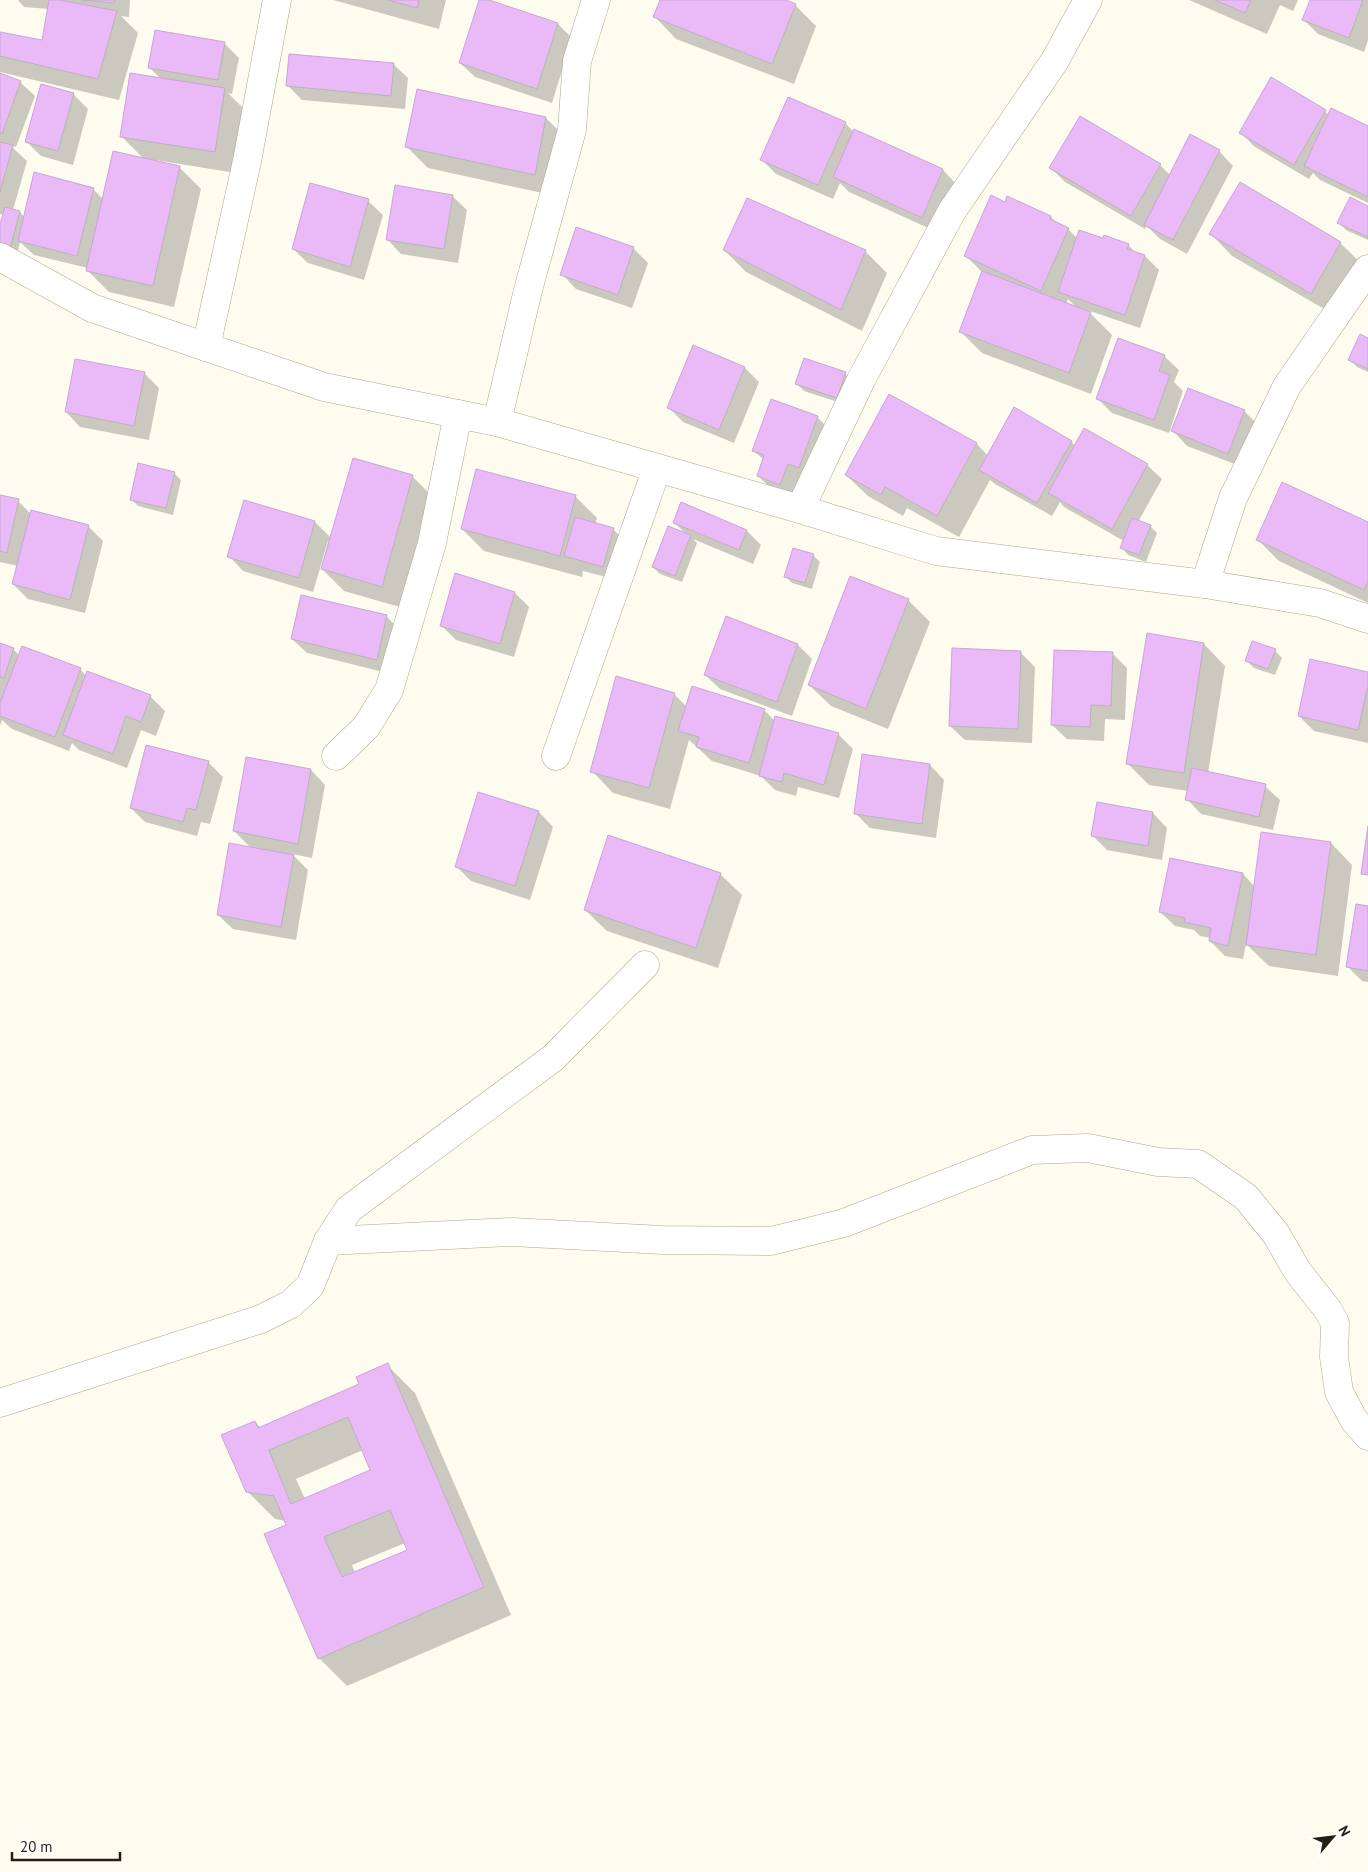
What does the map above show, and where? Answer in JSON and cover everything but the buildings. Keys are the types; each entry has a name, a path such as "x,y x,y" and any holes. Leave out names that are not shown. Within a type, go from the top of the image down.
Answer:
{"street":[{"path":"206,347 247,162 277,0"},
{"path":"497,422 528,290 572,130 577,61 596,0"},
{"path":"800,509 861,380 952,211 1054,62 1088,0"},
{"path":"0,257 92,308 324,387 497,422 800,509 936,551 1205,584 1320,603 1368,619"},
{"path":"1205,584 1233,498 1287,386 1368,269"},
{"path":"336,756 366,727 389,690 432,543 458,414"},
{"path":"556,756 657,468"},
{"path":"0,1403 261,1319 291,1304 310,1286 328,1241 350,1209 554,1058 644,965"},
{"path":"328,1241 512,1232 662,1240 771,1242 844,1223 1032,1150 1088,1148 1158,1162 1198,1164 1246,1197 1276,1234 1298,1272 1328,1310 1335,1324 1334,1357 1339,1392 1354,1420 1368,1436"}]}
